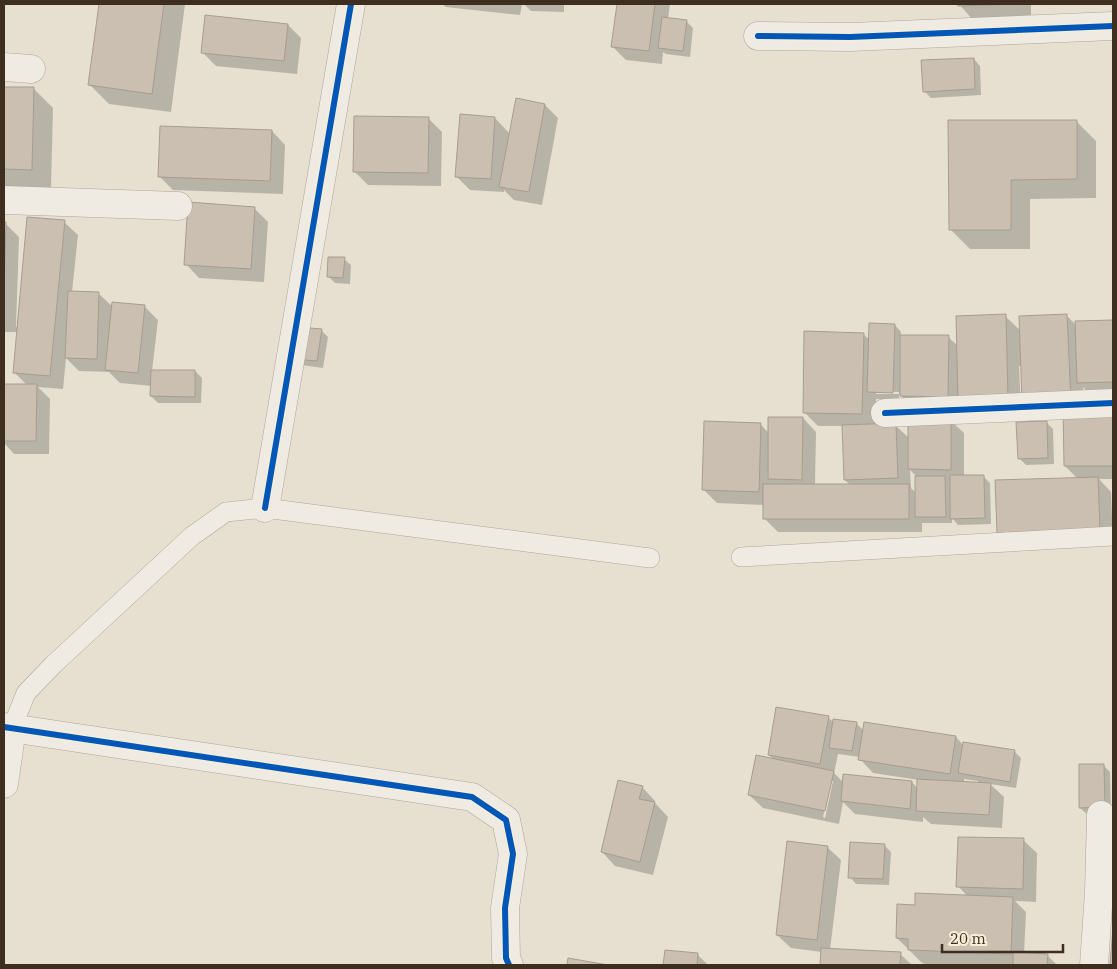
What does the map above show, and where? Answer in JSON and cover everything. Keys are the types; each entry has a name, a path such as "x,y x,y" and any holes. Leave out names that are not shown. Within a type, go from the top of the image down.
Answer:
{"street":[{"path":"264,508 352,4"},
{"path":"758,36 850,37 1113,26"},
{"path":"4,67 31,69"},
{"path":"4,200 178,206"},
{"path":"885,412 1113,403"},
{"path":"4,784 8,728 472,797 506,820 513,854 505,908 506,958 509,965"},
{"path":"1094,965 1106,892 1101,816"}],"lane":[{"path":"8,728 26,693 54,664 192,536 226,512 264,508 650,558"},
{"path":"741,557 1113,536"}],"building":[{"path":"99,4 164,4 152,94 88,85"},
{"path":"617,4 655,4 649,51 611,47"},
{"path":"958,4 1018,4 958,6"},
{"path":"205,15 288,24 284,61 201,53"},
{"path":"662,17 687,20 683,51 658,48"},
{"path":"974,58 975,89 923,92 921,60"},
{"path":"4,87 34,87 32,170 4,169"},
{"path":"516,98 545,104 529,192 499,187"},
{"path":"460,114 495,117 491,179 455,177"},
{"path":"354,116 429,117 428,173 353,172"},
{"path":"948,120 1077,120 1077,179 1011,180 1011,230 949,230"},
{"path":"160,126 272,130 270,181 158,177"},
{"path":"188,202 255,207 251,269 184,265"},
{"path":"27,217 65,220 50,376 13,373"},
{"path":"4,222 6,222 4,291"},
{"path":"328,257 345,257 343,278 327,277"},
{"path":"68,291 99,292 97,359 65,358"},
{"path":"112,302 145,305 138,373 105,370"},
{"path":"1006,314 1008,398 958,399 956,316"},
{"path":"1067,314 1071,400 1022,402 1019,316"},
{"path":"1113,320 1113,382 1077,383 1075,321"},
{"path":"869,323 895,324 893,393 867,392"},
{"path":"298,327 322,329 317,361 293,359"},
{"path":"804,331 864,333 862,414 803,413"},
{"path":"900,335 949,335 948,397 900,396"},
{"path":"151,370 195,370 195,397 150,396"},
{"path":"4,384 37,384 36,441 4,441"},
{"path":"1063,408 1113,408 1113,466 1064,466"},
{"path":"768,417 803,417 802,480 768,479"},
{"path":"908,419 951,419 951,470 908,469"},
{"path":"704,421 761,423 759,492 702,490"},
{"path":"1047,421 1048,458 1018,459 1016,422"},
{"path":"896,423 898,478 844,480 842,425"},
{"path":"950,475 984,475 985,518 950,519"},
{"path":"915,476 945,476 946,517 915,517"},
{"path":"1098,477 1100,529 997,533 995,480"},
{"path":"763,484 909,484 909,519 763,519"},
{"path":"776,707 829,716 820,764 768,755"},
{"path":"833,719 857,722 852,751 829,748"},
{"path":"864,722 956,736 950,774 858,760"},
{"path":"963,742 1015,750 1010,782 958,773"},
{"path":"756,755 834,771 825,811 748,795"},
{"path":"1079,764 1104,764 1105,807 1079,808"},
{"path":"843,774 912,781 910,809 841,801"},
{"path":"917,779 991,783 989,815 916,811"},
{"path":"618,780 643,786 639,799 655,802 640,862 601,852"},
{"path":"958,837 1024,838 1023,889 956,887"},
{"path":"787,841 828,846 817,940 776,935"},
{"path":"850,842 885,844 883,879 848,878"},
{"path":"915,893 1013,897 1011,954 908,950 908,939 896,938 897,904 915,905"},
{"path":"1113,928 1113,965 1110,965"},
{"path":"821,948 901,952 900,965 820,965"},
{"path":"665,950 698,953 697,965 663,965"},
{"path":"1013,952 1048,954 1047,965 1013,965"},
{"path":"568,958 608,965 567,965"}],"cycle path":[{"path":"265,508 351,4"},
{"path":"758,36 850,37 1113,26"},
{"path":"885,413 1113,403"},
{"path":"4,727 472,797 506,820 513,854 505,908 506,958 509,965"}]}
